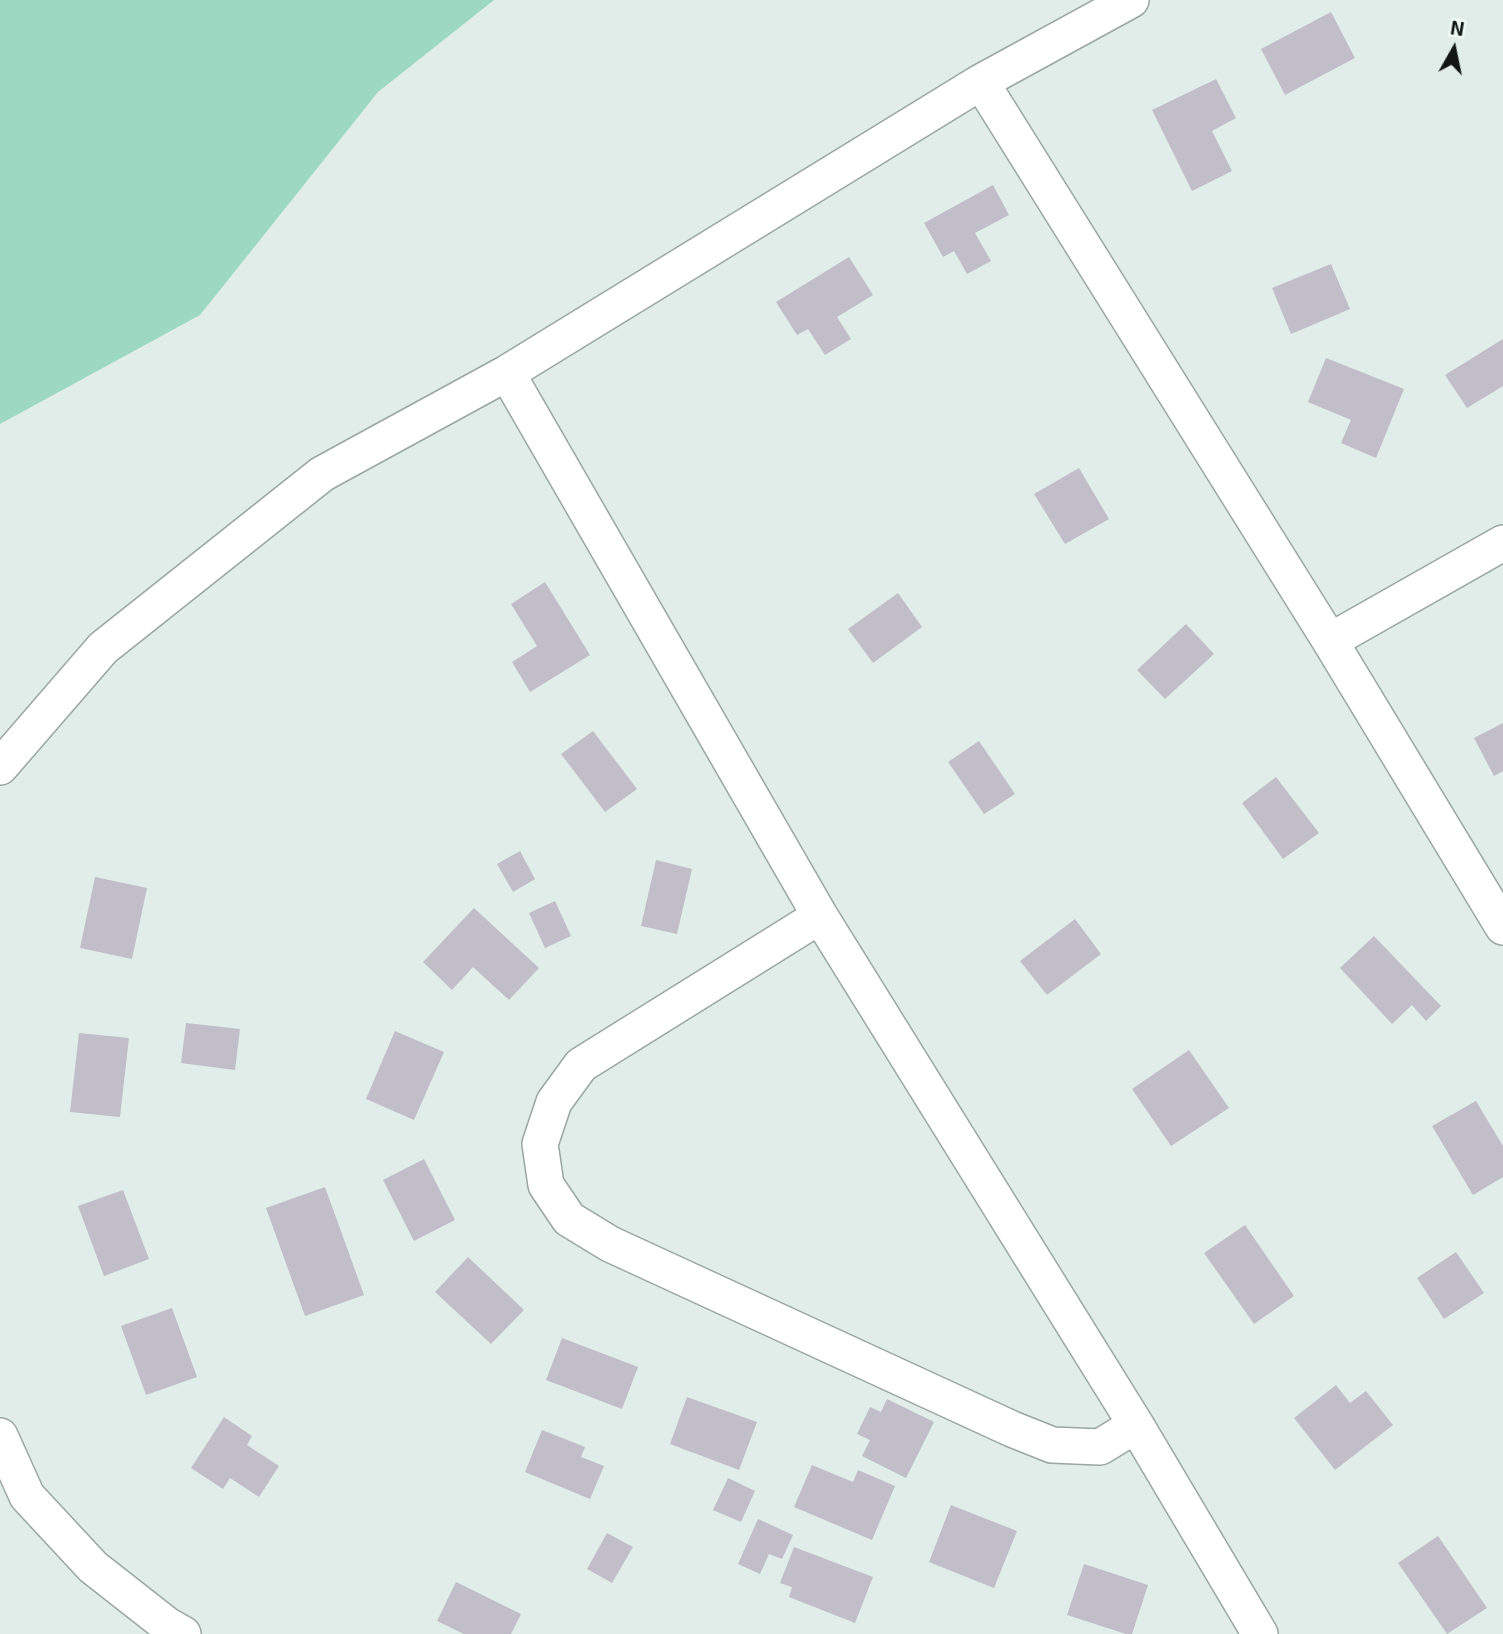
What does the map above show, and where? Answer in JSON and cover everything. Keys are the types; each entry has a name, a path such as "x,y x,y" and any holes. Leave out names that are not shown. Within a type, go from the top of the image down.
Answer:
{"street":[{"path":"0,767 103,648 323,474 507,373 981,82 1131,0"},
{"path":"981,82 1330,641 1503,927"},
{"path":"507,373 820,916 1136,1424 1260,1634"},
{"path":"1330,641 1503,543"},
{"path":"820,916 581,1065 554,1102 540,1143 546,1185 569,1219 610,1244 1013,1430 1052,1445 1100,1447 1136,1424"},
{"path":"0,1436 27,1496 93,1567 167,1625 183,1634"}],"green space":[{"path":"0,0 494,0 378,92 200,315 0,424"}],"building":[{"path":"1331,12 1355,58 1285,95 1261,49"},
{"path":"1216,79 1236,118 1212,131 1232,171 1192,191 1152,110"},
{"path":"993,185 1009,215 975,233 991,261 967,274 954,251 943,257 924,223"},
{"path":"849,257 873,295 837,317 851,339 825,355 808,329 797,335 776,302"},
{"path":"1331,264 1350,309 1291,334 1272,288"},
{"path":"1503,339 1503,386 1467,408 1445,375"},
{"path":"1326,358 1404,389 1376,458 1341,443 1351,420 1308,402"},
{"path":"1079,468 1109,519 1065,544 1034,494"},
{"path":"545,582 590,655 530,692 512,662 537,646 511,604"},
{"path":"898,593 922,627 873,663 848,629"},
{"path":"1186,624 1214,654 1165,699 1137,670"},
{"path":"1503,723 1503,771 1494,776 1474,738"},
{"path":"593,731 637,789 605,812 561,754"},
{"path":"979,741 1015,794 984,814 948,762"},
{"path":"1276,777 1319,833 1283,859 1242,803"},
{"path":"520,851 535,879 513,892 497,864"},
{"path":"656,860 692,869 677,934 641,926"},
{"path":"95,877 147,888 132,959 80,948"},
{"path":"555,901 571,936 545,948 529,913"},
{"path":"474,908 539,968 509,1000 473,967 452,990 423,962"},
{"path":"1075,919 1101,954 1047,995 1020,961"},
{"path":"1374,936 1441,1006 1426,1021 1412,1005 1392,1024 1340,968"},
{"path":"186,1023 240,1029 235,1070 181,1063"},
{"path":"395,1031 444,1052 414,1120 366,1099"},
{"path":"79,1033 129,1038 120,1117 70,1112"},
{"path":"1189,1050 1229,1108 1171,1146 1132,1089"},
{"path":"1476,1101 1503,1146 1503,1177 1473,1195 1432,1126"},
{"path":"424,1159 455,1220 414,1241 383,1180"},
{"path":"325,1187 364,1295 305,1316 266,1208"},
{"path":"123,1190 149,1259 104,1276 78,1206"},
{"path":"1245,1225 1294,1296 1254,1324 1204,1253"},
{"path":"1456,1252 1484,1293 1444,1319 1417,1278"},
{"path":"468,1257 524,1310 491,1344 435,1292"},
{"path":"172,1308 197,1377 146,1395 121,1326"},
{"path":"562,1338 638,1367 622,1409 546,1380"},
{"path":"1336,1385 1350,1403 1366,1391 1393,1425 1335,1470 1294,1418"},
{"path":"687,1397 757,1422 739,1470 670,1444"},
{"path":"887,1399 934,1422 906,1478 862,1456 870,1440 857,1434 870,1407 881,1412"},
{"path":"224,1417 252,1436 247,1445 279,1466 259,1497 230,1478 223,1489 191,1468"},
{"path":"542,1430 585,1447 581,1457 604,1466 590,1499 525,1472"},
{"path":"812,1465 853,1482 858,1470 895,1486 872,1540 794,1507"},
{"path":"728,1478 755,1491 741,1522 713,1510"},
{"path":"951,1505 1017,1531 994,1588 929,1562"},
{"path":"758,1519 793,1535 782,1559 769,1554 760,1574 738,1564"},
{"path":"607,1533 633,1547 612,1583 587,1569"},
{"path":"1438,1536 1487,1608 1447,1634 1398,1563"},
{"path":"794,1547 873,1577 855,1623 789,1597 792,1587 780,1583"},
{"path":"1084,1564 1148,1585 1132,1634 1067,1615"},
{"path":"456,1582 521,1614 511,1634 464,1634 437,1621"}]}
